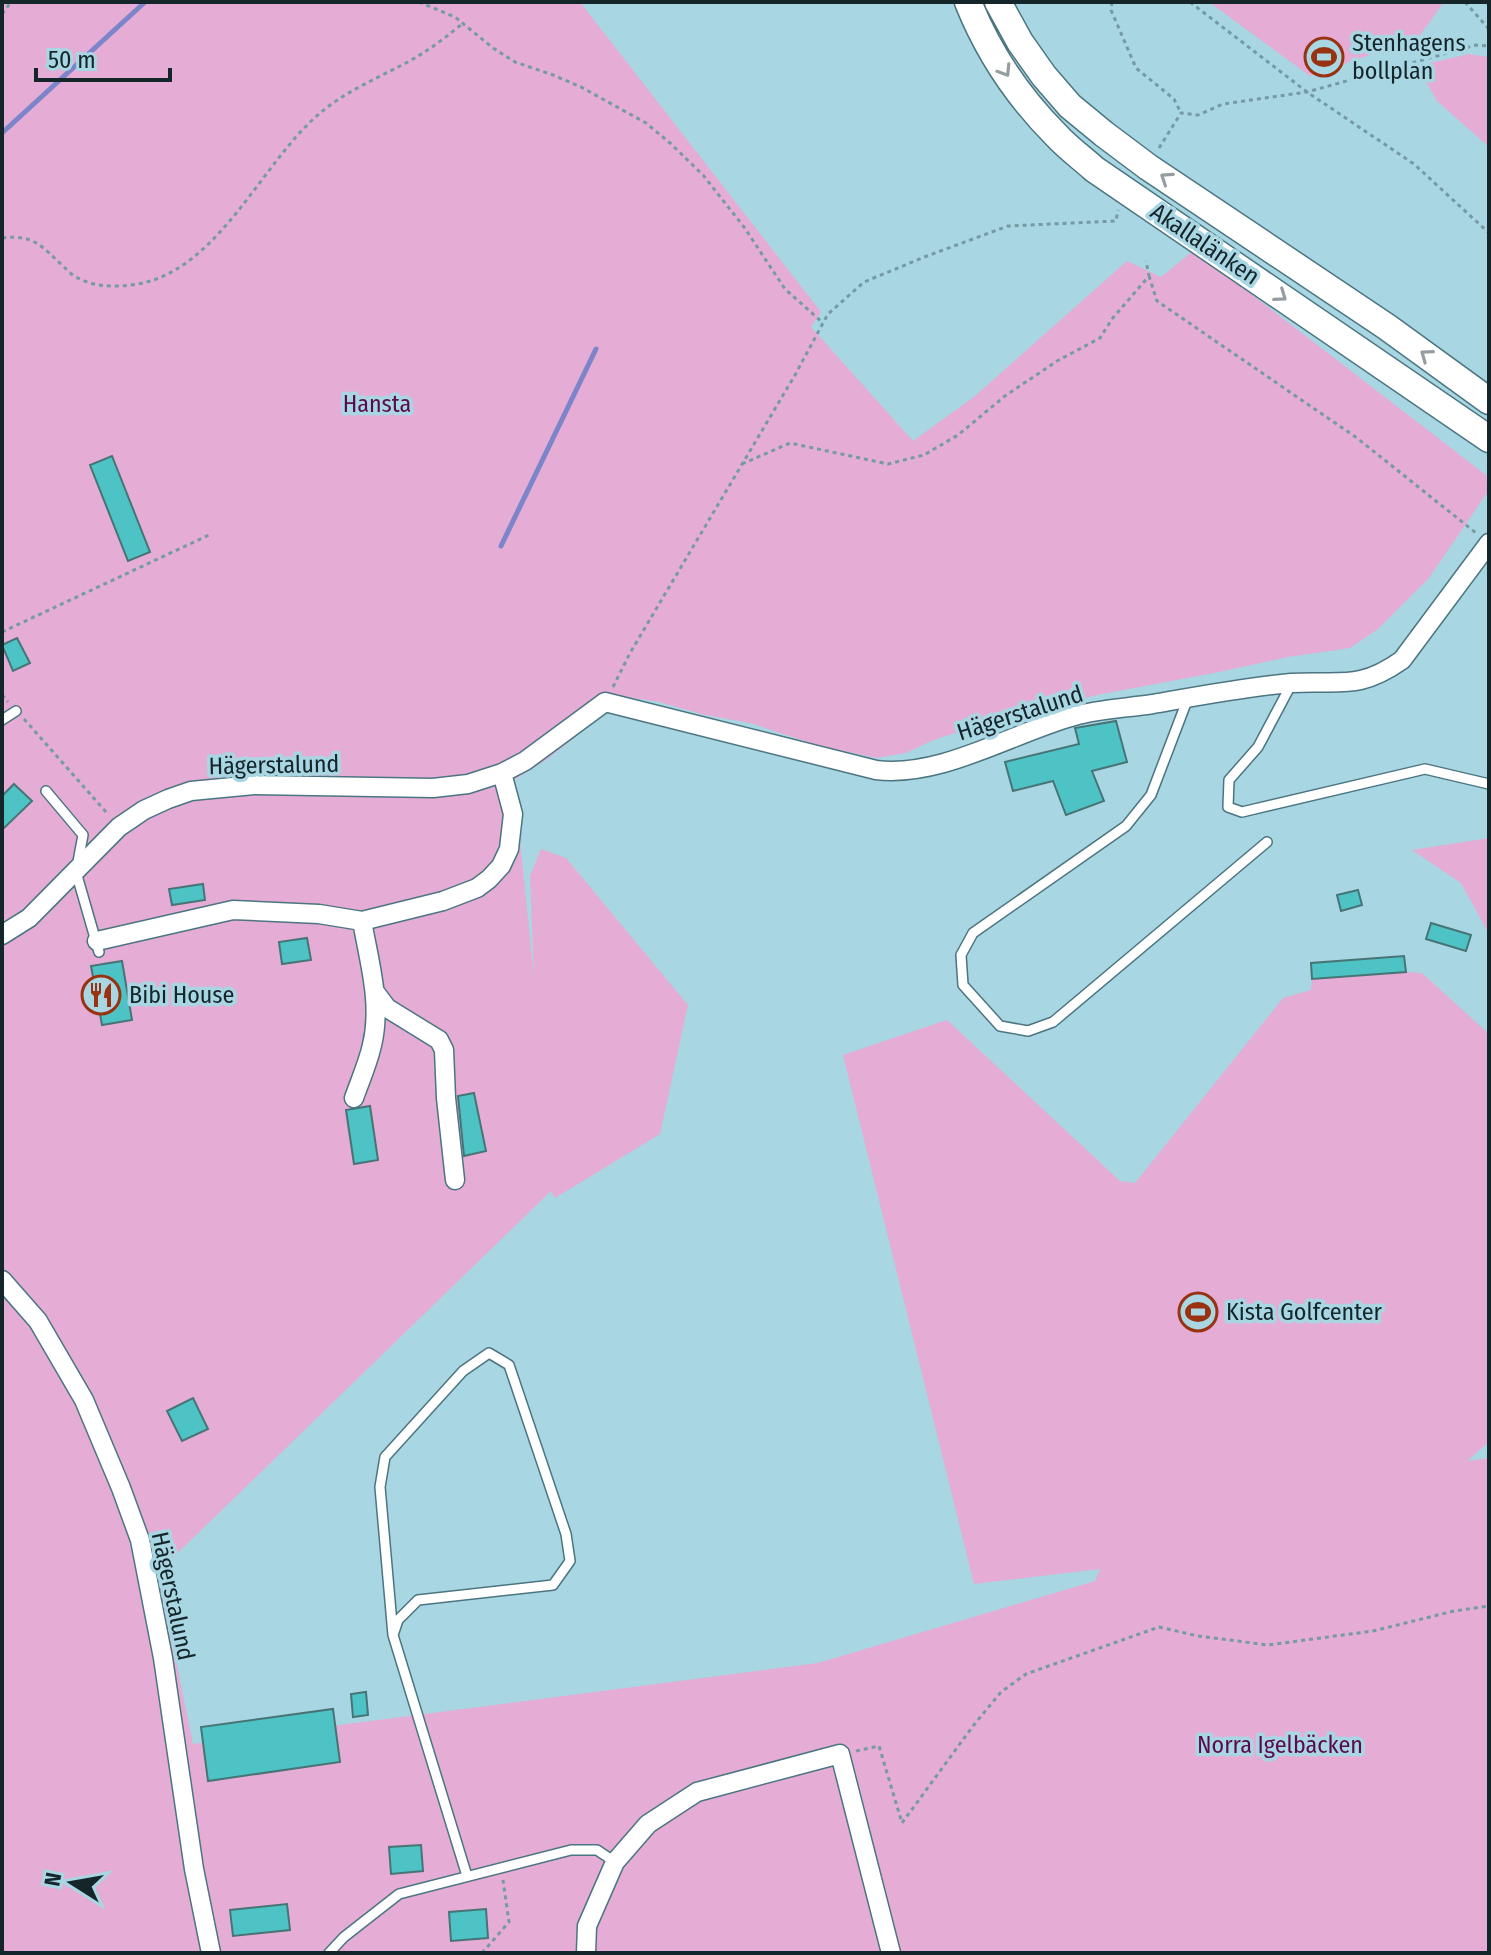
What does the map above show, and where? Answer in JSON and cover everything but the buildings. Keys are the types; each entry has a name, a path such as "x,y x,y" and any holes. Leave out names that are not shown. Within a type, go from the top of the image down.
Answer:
{"main road":[{"name":"Akallalänken","path":"968,2 987,42 1031,109 1094,169 1489,439"},
{"name":"Akallalänken","path":"998,2 1020,42 1044,76 1070,106 1104,134 1148,167 1387,327 1489,401"}],"street":[{"name":"Hägerstalund","path":"2,935 29,918 119,827 168,799 191,791 254,785 433,788 468,784 502,773 525,761 605,702 894,772 934,766 1075,716 1292,683 1365,680 1385,672 1402,660 1488,549"},
{"path":"98,947 233,910 319,914 362,921 443,901 477,888 501,866 509,849 513,814 502,773"},
{"path":"354,1098 372,1044 375,1019 375,992 362,921"},
{"path":"375,992 387,1008 439,1040 444,1050 455,1180"},
{"name":"Hägerstalund","path":"2,1280 38,1321 84,1400 140,1540 163,1658 194,1869 211,1953"},
{"path":"586,1953 587,1926 615,1862 648,1824 697,1792 840,1754 891,1953"}],"lane":[{"path":"1292,683 1258,747 1229,780 1228,807 1242,812 1425,769 1489,784"},
{"path":"1188,698 1151,795 1126,826 973,933 961,955 963,985 1000,1026 1028,1031 1053,1022 1267,842"},
{"path":"2,720 16,711"},
{"path":"46,791 83,835 76,872 98,947"},
{"path":"393,1635 398,1620 418,1600 553,1585 570,1561 566,1534 509,1365 489,1353 463,1371 385,1457 380,1487 393,1635 467,1876"},
{"path":"329,1953 344,1937 399,1894 571,1850 597,1850 615,1862"}],"path":[{"path":"2,14 11,2"},
{"path":"419,2 455,17 515,62 581,87 646,123 703,175 744,227 785,289 823,323"},
{"path":"1112,2 1111,10 1136,68 1174,99 1181,113"},
{"path":"1190,2 1307,92 1414,164 1489,233"},
{"path":"1465,2 1489,29"},
{"path":"2,238 23,237 40,243 76,278 104,287 135,285 174,273 201,253 299,133 321,112 430,48 463,23"},
{"path":"1181,113 1198,115 1223,104 1307,92 1476,45 1489,46"},
{"path":"1159,148 1181,113"},
{"path":"605,702 630,653 828,314 864,282 927,256 1008,226 1116,221 1119,203"},
{"path":"1146,261 1157,301 1357,438 1488,549"},
{"path":"740,466 790,443 888,464 924,455 958,435 1005,396 1044,370 1100,338 1149,276"},
{"path":"2,632 209,535"},
{"path":"2,695 119,827"},
{"path":"840,1754 879,1746 902,1823 1001,1692 1026,1674 1159,1627 1198,1636 1268,1645 1373,1631 1454,1611 1489,1606"},
{"path":"482,1953 509,1922 502,1867"}],"green space":[{"path":"2,2 580,2 821,312 811,327 913,441 975,396 1127,261 1161,277 1194,250 1486,475 1489,490 1429,578 1378,629 1350,648 1288,657 1097,695 970,728 906,753 877,758 820,746 750,723 615,695 574,738 514,780 534,978 530,876 541,849 566,858 688,1005 660,1134 555,1198 551,1191 158,1572 193,1744 818,1663 1095,1581 1100,1569 974,1584 843,1055 947,1020 1120,1181 1135,1183 1283,998 1311,990 1312,979 1422,973 1489,1034 1489,1442 1467,1461 1489,1458 1489,1953 2,1953"},
{"name":"Stenhagens bollplan","path":"1209,2 1444,2 1418,38 1310,76"},
{"path":"1469,54 1489,57 1489,147 1437,101 1417,66"},
{"path":"1489,838 1489,934 1461,883 1412,850"}],"waterway":[{"path":"2,133 145,2"},
{"path":"501,546 596,349"}],"place":[{"name":"Stenhagens bollplan","path":"1324,57"},
{"name":"Bibi House","path":"101,995"},
{"name":"Kista Golfcenter","path":"1198,1312"}],"park label":[{"name":"Hansta","path":"377,404"},
{"name":"Norra Igelbäcken","path":"1280,1745"}]}
